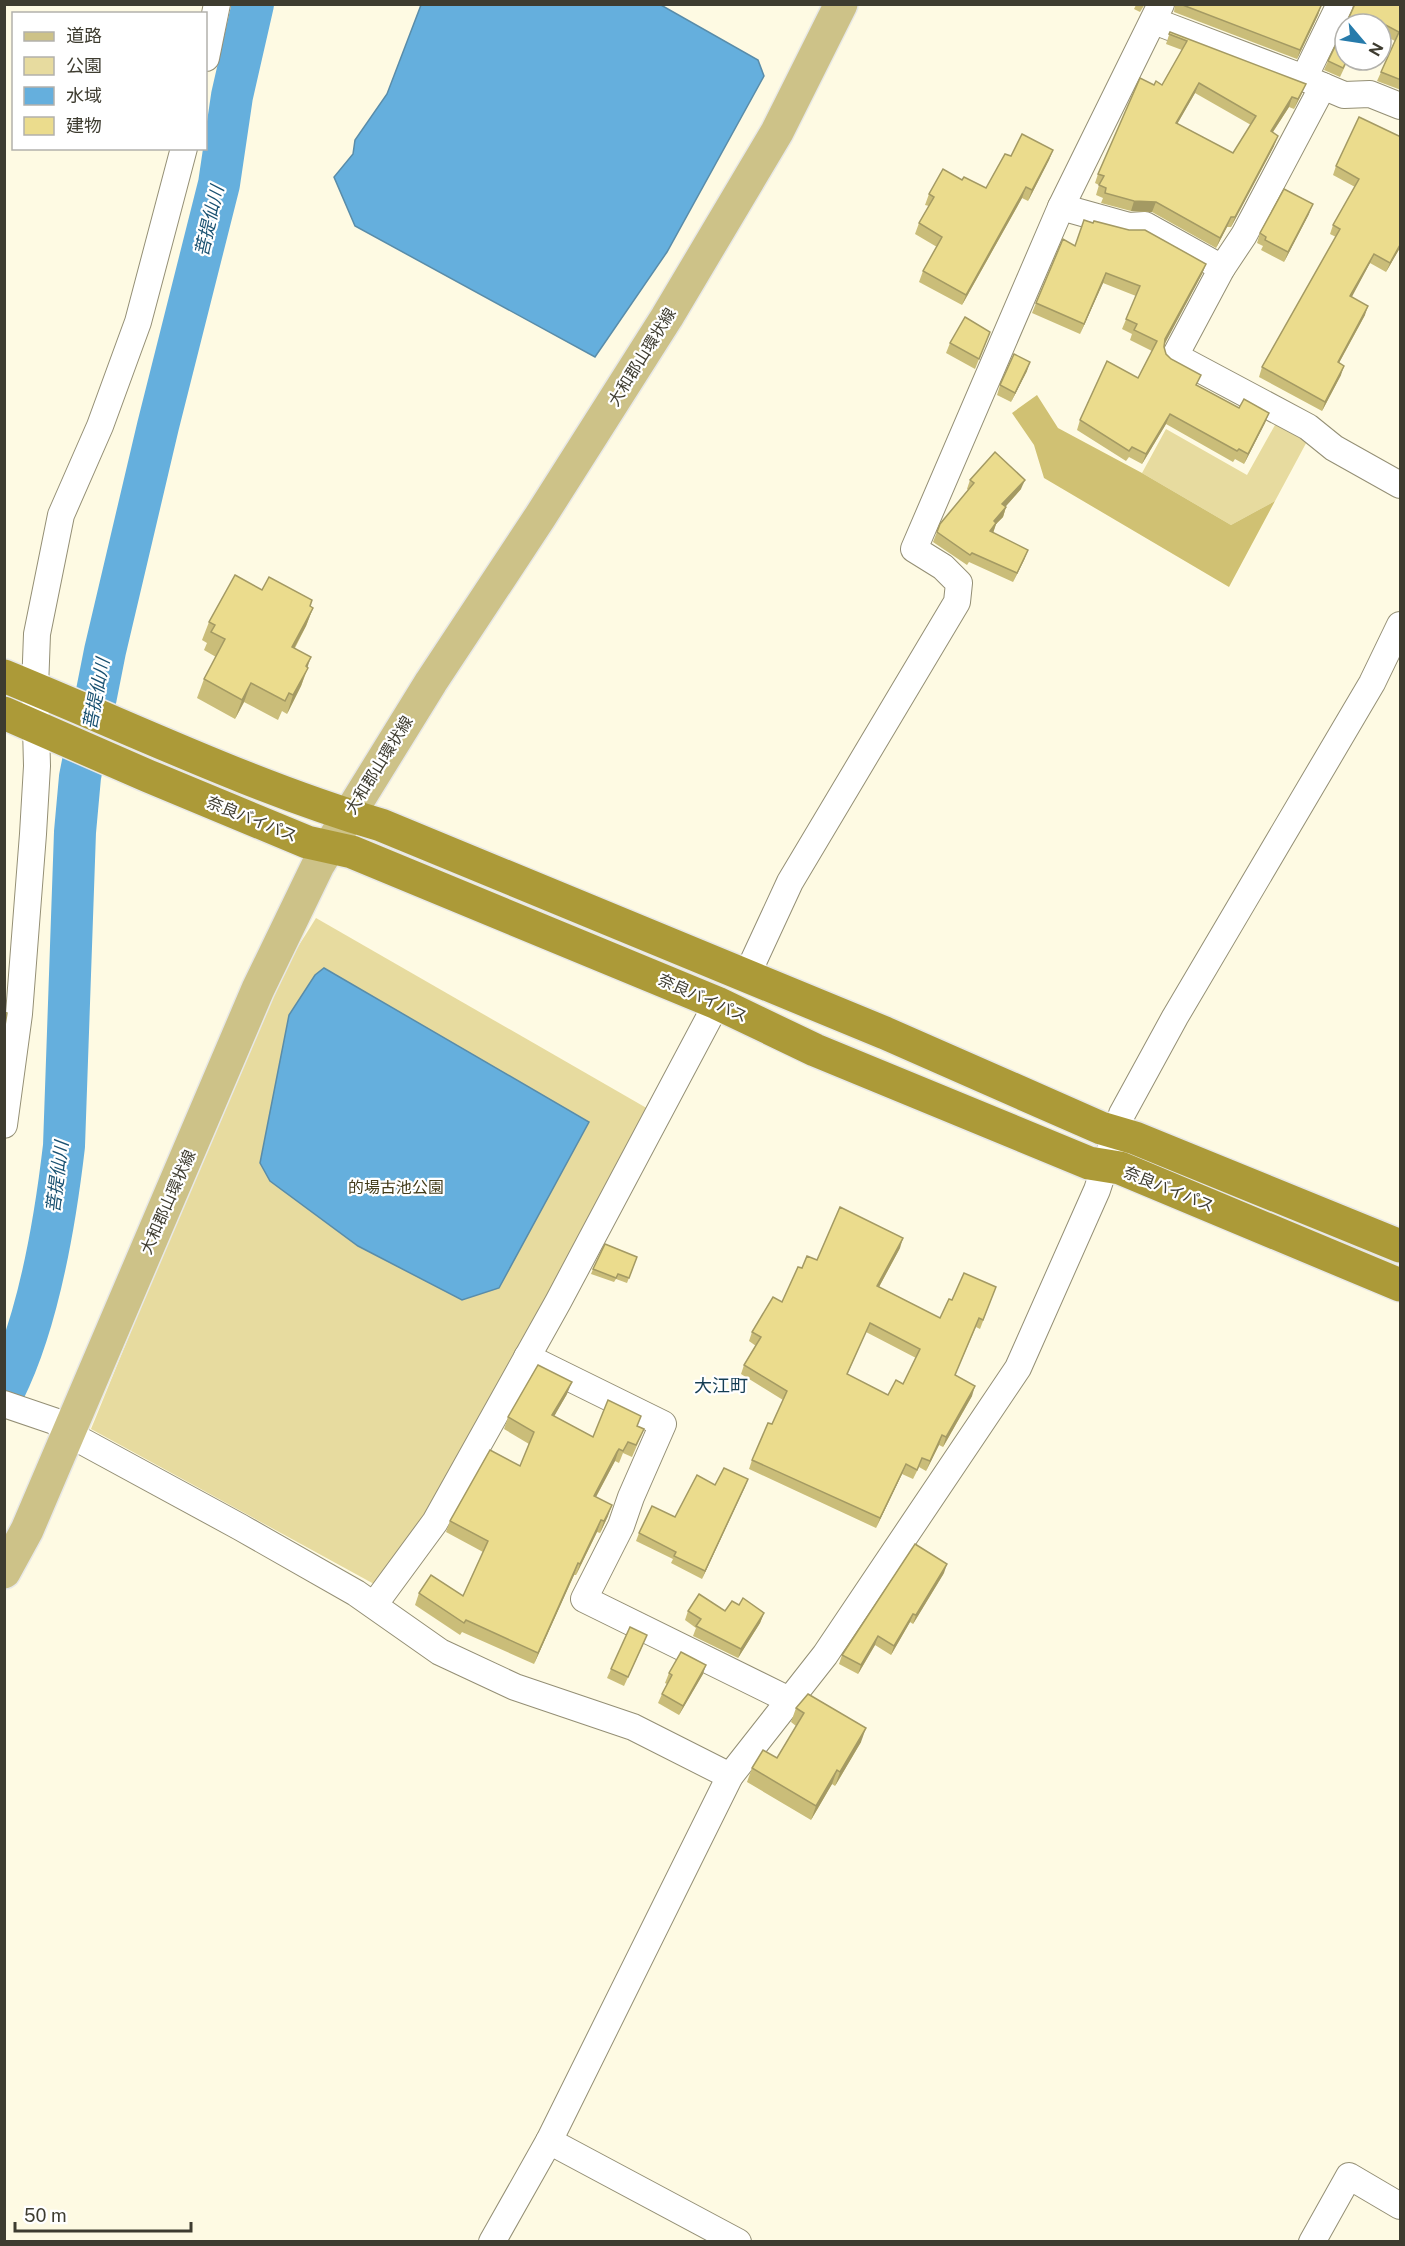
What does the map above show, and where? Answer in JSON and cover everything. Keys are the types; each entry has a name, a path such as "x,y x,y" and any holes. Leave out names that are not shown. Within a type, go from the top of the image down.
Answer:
{"highway":[{"path":"4,676 157,741 327,809 381,825 885,1033 1101,1128 1401,1246"},
{"name":"奈良バイパス","path":"4,713 308,842 352,852 717,1003 825,1054 1089,1163 1120,1168 1401,1285"}],"main road":[{"name":"大和郡山環状線","path":"4,1572 27,1530 62,1426 258,989 318,865 431,682 540,518 667,317 777,132 841,4"}],"street":[{"path":"207,53 217,4"},
{"path":"1340,4 1313,82 1244,235 1222,268 1175,356 1308,427 1334,448 1401,484"},
{"path":"748,977 790,882 957,602 960,582 943,567 914,549 1061,207 1158,13 1344,95 1370,94 1401,106"},
{"path":"4,1125 19,1014 44,729 45,692 37,634 61,515 100,426 138,322 183,150"},
{"path":"1061,207 1130,226 1145,225 1222,268"},
{"path":"492,2241 549,2141 730,1776 825,1655 1018,1368 1096,1190 1122,1113 1175,1017 1372,683 1401,625"},
{"path":"374,1605 435,1522 564,1292 717,1003"},
{"path":"527,1357 663,1424 621,1526 584,1599 789,1700"},
{"path":"4,1404 62,1426 80,1440 170,1487 374,1605 440,1652 515,1687 633,1727 730,1776"},
{"path":"549,2141 738,2241"},
{"path":"1312,2241 1349,2176 1401,2206"}],"green space":[{"path":"1280,416 1311,434 1275,501 1231,525 1142,473 1166,429 1247,475"},
{"name":"的場古池公園","path":"316,918 650,1110 427,1520 374,1584 91,1429 269,993"}],"shaded area":[{"path":"1037,395 1058,428 1142,473 1231,525 1275,501 1229,587 1044,478 1034,445 1012,413"}],"water":[{"path":"421,5 661,5 758,60 764,76 667,252 595,357 355,226 334,177 353,154 355,140 387,94"},
{"path":"324,968 589,1122 499,1288 462,1300 358,1246 270,1181 260,1163 289,1015 315,975"}],"building":[{"path":"1180,4 1318,4 1321,6 1300,50"},
{"path":"1355,4 1401,4 1401,80 1381,72 1393,72 1393,45 1399,32 1393,29 1393,12 1351,12"},
{"path":"1170,32 1306,84 1298,99 1292,97 1271,131 1278,136 1235,217 1231,217 1220,238 1156,202 1134,201 1105,193 1106,188 1099,185 1104,176 1098,174 1140,78 1154,85 1156,81 1162,85 1187,41 1169,34","holes":["1199,83 1256,116 1233,153 1176,123"]},
{"path":"1333,51 1333,63 1328,61"},
{"path":"1359,117 1401,137 1401,243 1390,263 1374,254 1350,296 1368,306 1338,362 1344,366 1325,402 1262,367 1340,229 1333,225 1359,179 1336,166"},
{"path":"1022,134 1053,150 1032,190 1026,187 966,295 923,271 942,237 919,223 934,197 929,194 943,169 962,180 964,177 986,188 1005,154 1011,156"},
{"path":"1284,189 1313,204 1288,252 1265,240 1266,237 1260,233"},
{"path":"1084,220 1129,230 1145,230 1206,264 1165,339 1164,347 1171,359 1201,375 1196,385 1239,408 1244,399 1269,413 1248,454 1239,449 1237,451 1170,414 1146,454 1132,447 1129,451 1080,420 1107,361 1138,378 1157,341 1134,330 1137,324 1126,319 1140,286 1106,273 1084,324 1036,303 1063,239 1075,246"},
{"path":"965,317 990,332 979,359 950,343"},
{"path":"1014,354 1030,362 1015,393 1000,385"},
{"path":"995,452 1025,480 1002,504 1006,507 994,521 996,523 990,531 1028,550 1017,573 972,553 970,555 937,532 940,524 974,483 970,480"},
{"path":"235,575 262,590 269,577 312,600 310,606 313,608 292,647 311,657 306,666 308,668 293,695 289,693 285,701 251,683 242,700 204,679 225,639 211,632 215,625 209,622"},
{"path":"4,1012 7,1013 4,1032"},
{"path":"840,1207 903,1238 877,1286 940,1318 949,1299 952,1300 964,1273 996,1287 983,1320 979,1318 955,1375 975,1386 946,1437 942,1435 930,1461 922,1458 917,1470 906,1464 880,1518 752,1460 768,1423 772,1424 787,1391 744,1365 761,1337 752,1332 773,1297 782,1302 798,1267 802,1268 807,1256 817,1260","holes":["870,1323 920,1349 903,1384 896,1380 888,1395 847,1374"]},
{"path":"605,1244 637,1257 629,1278 618,1274 616,1278 593,1269"},
{"path":"538,1365 572,1382 552,1415 593,1437 608,1400 641,1416 637,1426 644,1429 636,1445 628,1442 623,1451 619,1449 594,1496 612,1505 604,1521 601,1520 580,1564 578,1563 538,1653 466,1620 464,1623 419,1593 431,1575 463,1596 488,1541 450,1521 490,1450 520,1466 534,1432 508,1417"},
{"path":"724,1468 748,1479 705,1571 674,1556 676,1552 639,1533 652,1506 675,1517 697,1475 715,1485"},
{"path":"915,1544 947,1564 916,1615 913,1614 894,1646 878,1636 861,1665 842,1655"},
{"path":"699,1594 725,1611 732,1601 739,1605 743,1598 764,1613 741,1649 696,1626 701,1619 688,1611"},
{"path":"630,1627 647,1635 628,1677 611,1669"},
{"path":"681,1652 706,1665 683,1706 662,1694 672,1675 669,1673"},
{"path":"808,1694 866,1728 840,1772 837,1770 816,1806 752,1768 763,1750 777,1758 804,1713 796,1708"}],"waterway":[{"name":"菩提仙川","path":"4,1391 27,1334 44,1271 64,1146 75,832 80,777 105,651 158,426 219,184 232,96 253,4"}],"district":[{"name":"大江町","path":"721,1385"}]}
